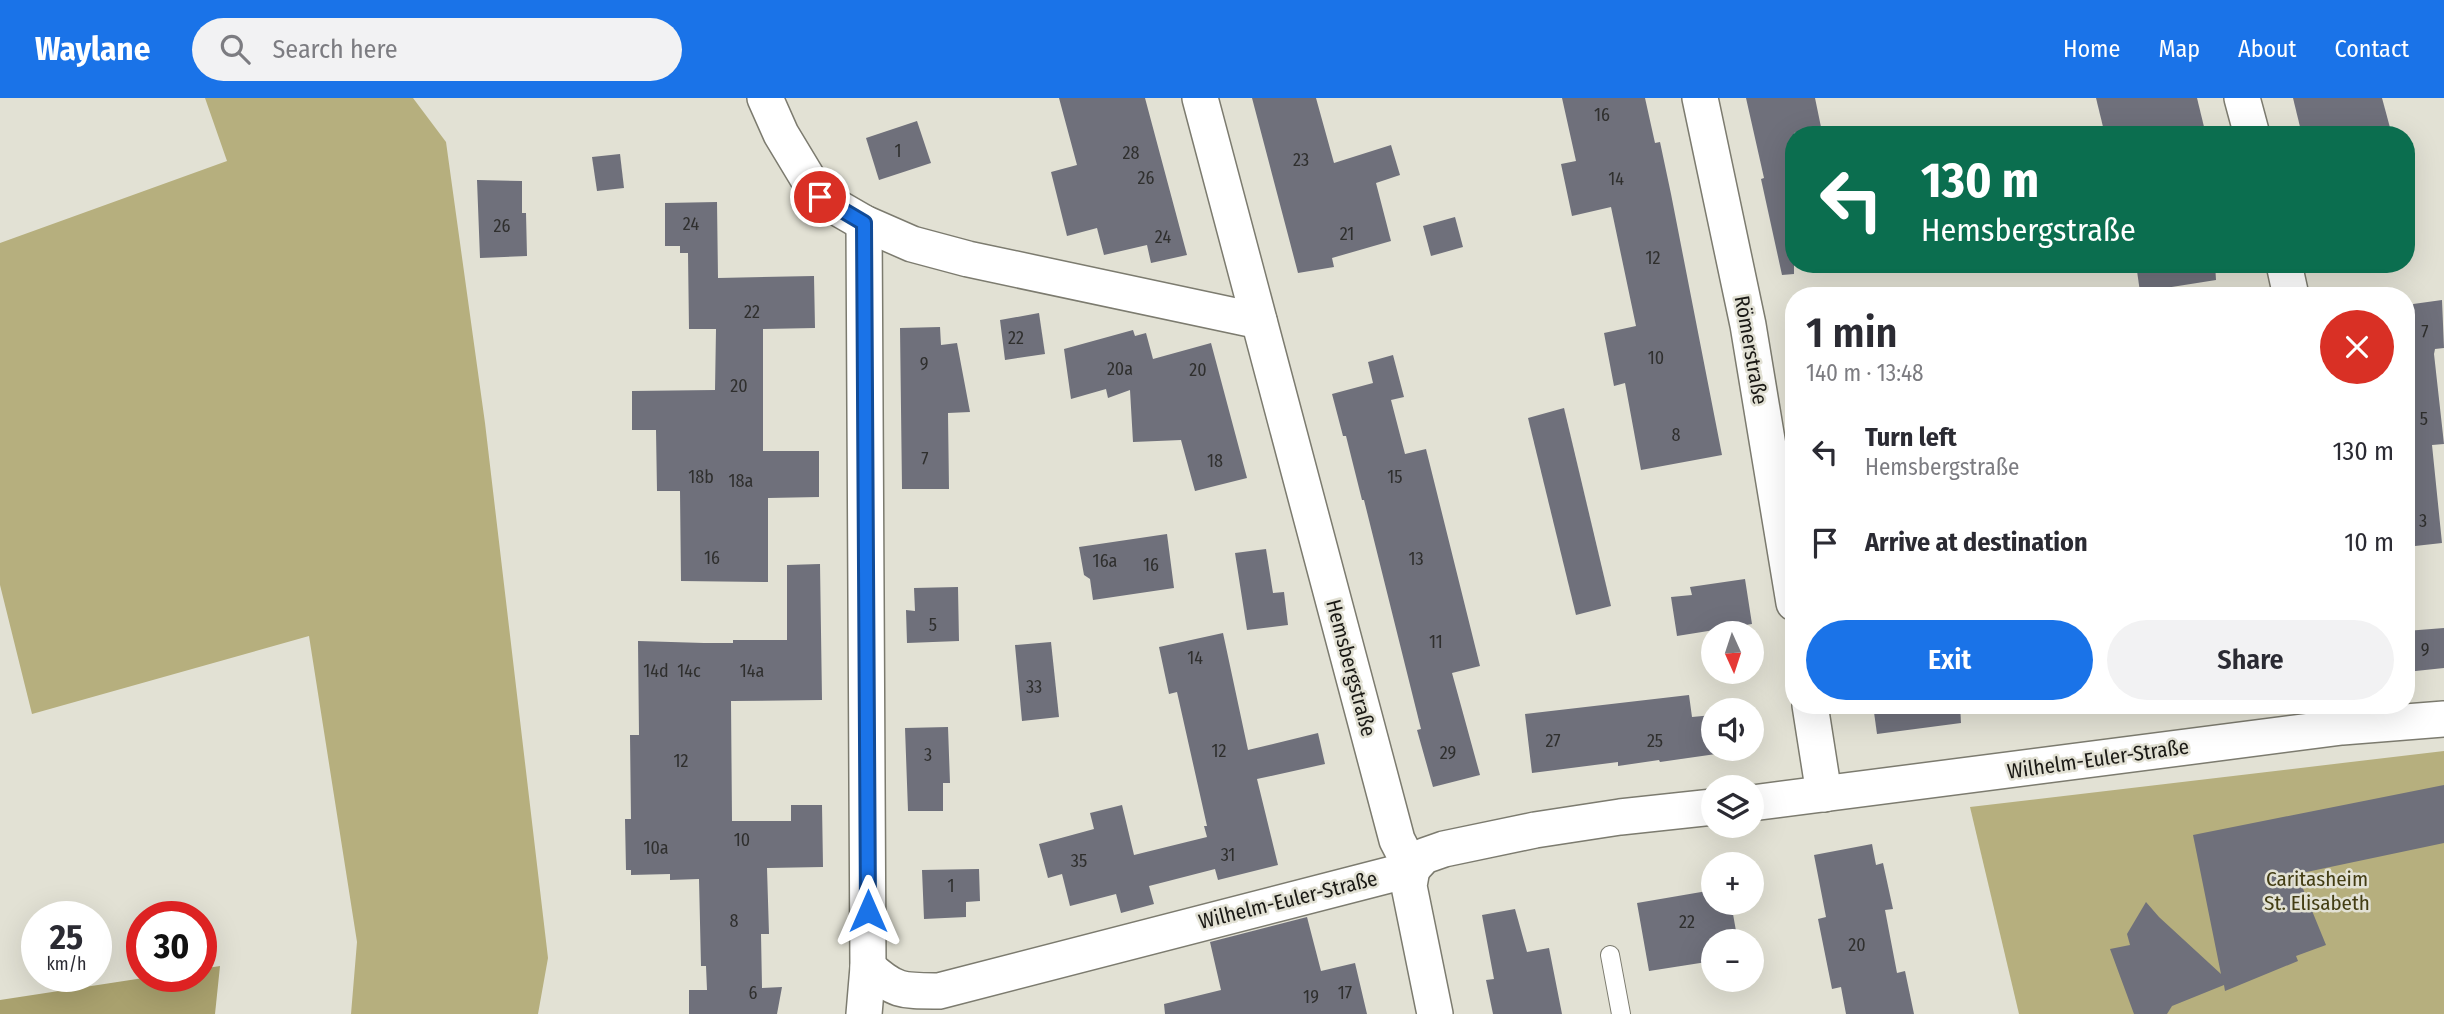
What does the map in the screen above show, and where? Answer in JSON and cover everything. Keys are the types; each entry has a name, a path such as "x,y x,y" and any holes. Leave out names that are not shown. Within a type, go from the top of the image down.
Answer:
{"street":[{"path":"765,98 781,134 820,197 864,223 912,244 968,259 1259,321"},
{"name":"Hemsbergstraße","path":"1200,98 1396,840 1412,869 1409,886 1435,1014"},
{"name":"Römerstraße","path":"1700,98 1748,325 1785,549"},
{"path":"2242,98 2250,126"},
{"path":"864,223 868,967 864,1014"},
{"path":"1811,714 1824,794"},
{"name":"Wilhelm-Euler-Straße","path":"1764,802 2341,716 2444,719"},
{"name":"Wilhelm-Euler-Straße","path":"868,967 886,984 906,991 939,991 1412,869 1424,856 1444,849 1535,830 1701,808"}],"lane":[{"path":"1610,956 1621,1014"}],"green space":[{"path":"205,98 413,98 446,142 485,423 548,958 538,1014 351,1014 357,942 309,636 32,714 0,585 0,243 227,161"},
{"name":"Caritasheim St. Elisabeth","path":"2444,751 2444,1014 2019,1014 1970,807"}],"shaded area":[{"path":"217,966 220,966 215,1014 0,1014 0,1000 52,992 112,992 112,983 126,981 126,992 217,992"}],"building":[{"path":"1059,98 1145,98 1187,255 1151,263 1147,245 1104,255 1097,228 1067,236 1051,172 1077,165"},
{"path":"1252,98 1316,98 1334,163 1391,145 1400,175 1376,183 1391,241 1332,258 1334,267 1298,273"},
{"path":"1562,98 1645,98 1655,143 1660,142 1722,455 1641,470 1625,383 1614,386 1604,333 1636,326 1611,207 1572,216 1561,164 1576,161"},
{"path":"1746,98 1815,98 1821,126 1785,126 1785,273 1794,274 1782,275 1761,179 1764,178"},
{"path":"2096,98 2197,98 2204,126 2103,126"},
{"path":"2293,98 2382,98 2390,126 2300,126"},
{"path":"917,121 931,163 879,180 866,138"},
{"path":"620,154 624,188 597,191 592,157"},
{"path":"477,180 522,181 522,213 526,213 527,256 480,258"},
{"path":"717,202 718,278 814,276 815,328 763,329 763,451 819,451 819,497 768,498 768,582 681,581 680,491 657,491 656,430 632,430 632,391 715,390 716,329 689,329 688,253 680,253 680,246 665,246 665,203"},
{"path":"1455,217 1463,247 1431,256 1423,226"},
{"path":"2137,273 2216,273 2216,280 2172,287 2139,287"},
{"path":"2442,300 2444,348 2435,349 2434,354 2444,444 2432,445 2442,543 2415,546 2415,304"},
{"path":"1039,313 1045,354 1005,360 1000,320"},
{"path":"940,327 941,345 957,343 970,412 948,413 949,489 902,489 900,328"},
{"path":"1133,330 1135,336 1146,333 1153,359 1211,343 1247,478 1195,491 1181,440 1133,442 1130,390 1108,398 1106,389 1071,399 1064,349"},
{"path":"1393,355 1404,397 1391,400 1405,454 1426,449 1480,666 1452,673 1480,775 1433,787 1417,730 1421,729 1364,500 1332,394 1373,383 1368,362"},
{"path":"1564,408 1611,606 1576,615 1528,418"},
{"path":"1167,534 1174,588 1093,600 1090,579 1084,575 1079,547"},
{"path":"1266,549 1273,593 1284,592 1288,625 1247,630 1235,553"},
{"path":"820,564 822,700 731,701 732,821 791,821 791,805 822,805 823,867 767,868 769,934 761,934 762,988 782,987 777,1014 689,1014 689,990 707,990 706,966 701,966 699,879 670,880 670,874 631,875 631,870 626,870 625,819 631,819 630,735 639,735 638,641 733,643 733,640 787,640 787,565"},
{"path":"1745,579 1752,621 1701,621 1701,632 1677,636 1671,597 1692,595 1690,587"},
{"path":"958,587 959,641 907,643 906,610 915,611 914,588"},
{"path":"2444,628 2444,668 2415,671 2415,630"},
{"path":"1223,633 1248,750 1318,733 1325,764 1257,779 1278,865 1218,880 1215,869 1149,886 1154,904 1121,913 1116,894 1070,906 1062,874 1048,878 1039,844 1094,829 1090,813 1122,805 1134,855 1207,837 1204,826 1207,826 1177,692 1169,694 1159,647"},
{"path":"1051,642 1059,717 1022,721 1015,645"},
{"path":"1689,695 1692,717 1701,716 1701,756 1618,766 1618,762 1532,773 1525,714"},
{"path":"1874,714 1960,714 1961,723 1877,734"},
{"path":"948,727 950,783 943,783 943,811 908,811 905,728"},
{"path":"2444,785 2444,843 2297,874 2326,945 2296,956 2298,961 2225,991 2224,985 2172,1006 2167,1014 2134,1014 2110,949 2130,945 2127,934 2146,902 2221,974 2193,835"},
{"path":"1872,844 1876,865 1883,863 1893,909 1885,910 1897,973 1905,971 1914,1014 1846,1014 1841,987 1832,989 1818,919 1826,917 1814,855"},
{"path":"979,869 980,901 966,902 966,917 924,919 922,870"},
{"path":"1701,892 1701,915 1733,915 1736,929 1701,929 1701,963 1649,971 1637,903"},
{"path":"1515,909 1527,952 1549,948 1562,1014 1493,1014 1486,980 1494,979 1482,915"},
{"path":"1307,917 1321,971 1355,963 1367,1014 1165,1014 1164,1004 1221,990 1210,942"}],"route":[{"path":"820,197 864,223 868,911"}]}
